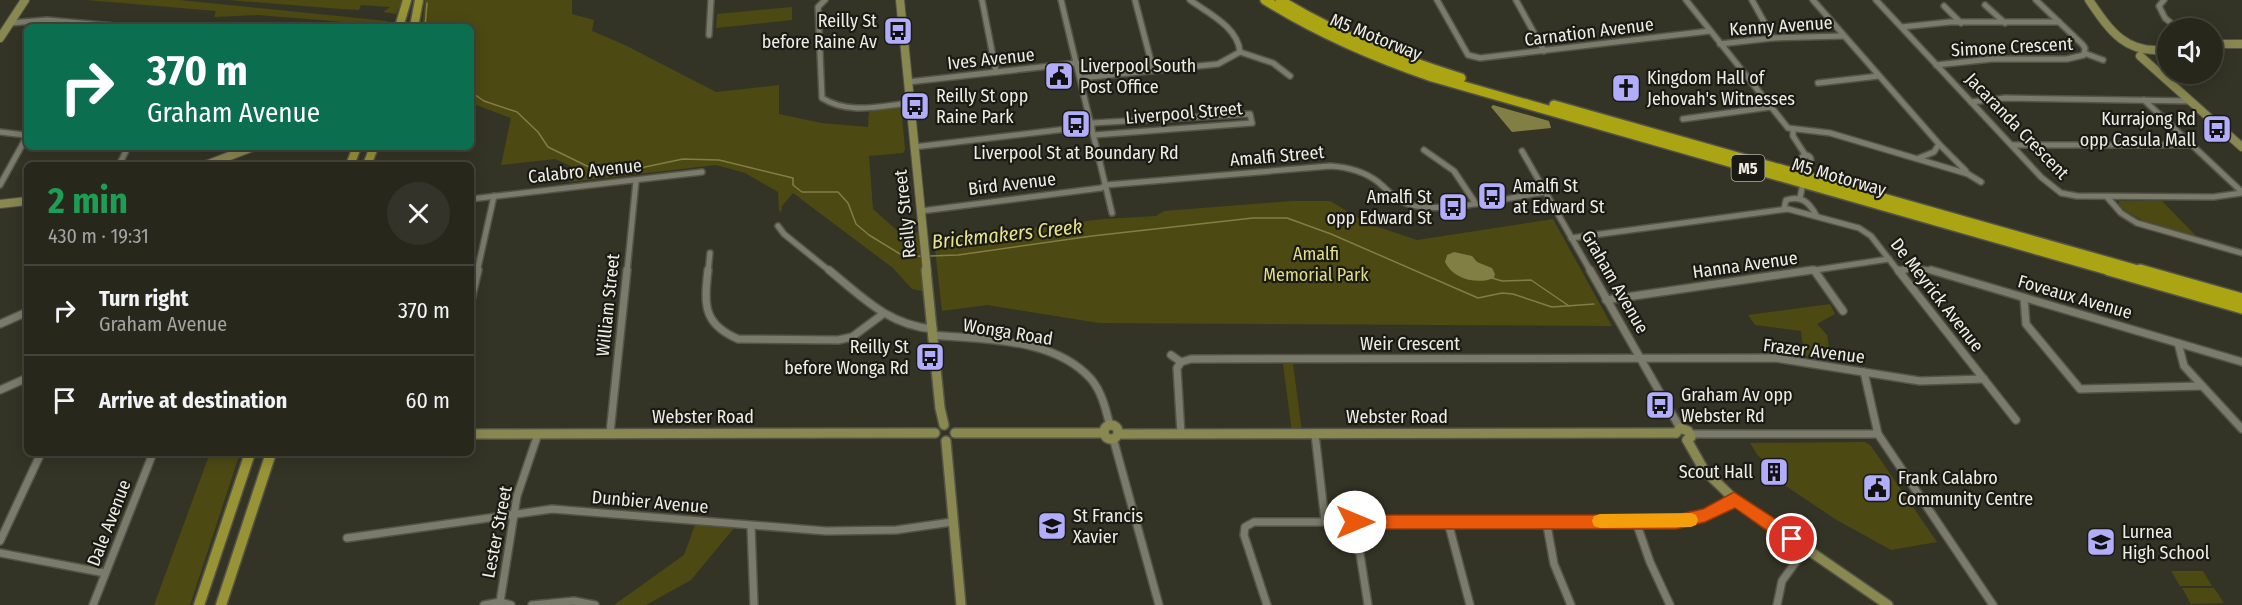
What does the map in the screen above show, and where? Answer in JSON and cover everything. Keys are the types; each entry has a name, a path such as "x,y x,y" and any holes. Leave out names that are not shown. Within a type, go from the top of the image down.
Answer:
{"highway":[{"name":"M5 Motorway","path":"1265,0 1329,37 1432,77 2242,308"},
{"name":"M5 Motorway","path":"1280,0 1361,43 1447,74 2242,299"}],"main road":[{"path":"400,24 407,0"},
{"path":"415,24 419,0"},
{"name":"Reilly Street","path":"900,0 915,147"},
{"path":"199,605 249,456"},
{"path":"221,605 270,456"}],"street":[{"path":"0,38 25,0"},
{"path":"709,34 711,0"},
{"path":"825,0 818,7 822,98 829,104 855,109 910,102"},
{"path":"982,0 996,72"},
{"path":"1061,0 1112,213"},
{"path":"1135,0 1153,69"},
{"path":"1190,0 1234,34 1240,42 1240,52"},
{"name":"Carnation Avenue","path":"1437,0 1468,55 1472,57 1544,51 1710,31"},
{"path":"1516,0 1544,51"},
{"path":"1686,0 1784,125 1793,130 1830,133 1918,158 1968,174 1981,182"},
{"path":"1752,0 1773,38"},
{"path":"1813,0 1968,174"},
{"name":"Jacaranda Crescent","path":"1876,0 2041,177 2056,190 2068,196 2107,197 2213,198 2242,192"},
{"name":"Simone Crescent","path":"1936,64 1992,59 2075,59 2085,53 2082,44 2036,0"},
{"path":"2164,0 2159,6 2165,18"},
{"path":"2090,1 2103,20 2135,48 2132,52 2143,54 2157,51"},
{"path":"1984,5 1994,11 2005,23"},
{"path":"1944,6 1961,23"},
{"path":"10,22 47,20 73,24"},
{"path":"1902,27 1961,23 2059,22"},
{"name":"Kenny Avenue","path":"1720,44 1773,38 1844,36"},
{"path":"2223,44 2242,44"},
{"path":"1081,78 1218,64 1240,52"},
{"path":"1240,52 1266,59 1284,69 1290,76"},
{"path":"2085,53 2103,60"},
{"path":"2143,54 2242,147"},
{"name":"Ives Avenue","path":"908,82 1077,63"},
{"path":"1818,83 1879,76"},
{"path":"1971,102 2005,98 2191,101"},
{"path":"2144,100 2242,192"},
{"path":"1683,119 1771,107"},
{"name":"Liverpool Street","path":"915,147 1092,124 1250,114 1252,123 1094,135"},
{"path":"1793,130 1794,136 1812,162 1805,166"},
{"path":"0,132 24,135"},
{"path":"0,185 24,142"},
{"path":"1918,158 1934,152 1939,144"},
{"path":"2012,145 2192,145"},
{"name":"Reilly Street","path":"915,147 944,425"},
{"path":"213,162 239,150"},
{"path":"1424,150 1454,170 1474,201"},
{"name":"Graham Avenue","path":"1522,151 1641,359 1678,431"},
{"name":"Amalfi Street","path":"1106,185 1332,166 1365,173 1392,196 1409,205 1428,207 1546,192"},
{"name":"Calabro Avenue","path":"474,199 702,172"},
{"name":"William Street","path":"610,433 636,181"},
{"name":"Bird Avenue","path":"921,211 1101,188 1106,185"},
{"path":"1571,238 1784,209 1787,199 1800,198 1802,188"},
{"path":"474,286 494,196"},
{"path":"2068,196 2068,204"},
{"path":"2107,197 2121,213 2137,223 2242,253"},
{"name":"De Meyrick Avenue","path":"1800,198 1809,203 1816,215"},
{"path":"0,204 24,201"},
{"name":"De Meyrick Avenue","path":"1784,209 1798,210 1865,231 2016,420"},
{"name":"Wonga Road","path":"778,226 784,234 883,314 913,327 933,332 1036,348 1061,356 1090,378 1103,400 1107,430"},
{"path":"710,253 707,312 715,328 725,335 738,339 838,340 852,337 883,314"},
{"name":"Hanna Avenue","path":"1606,300 1889,259"},
{"name":"Foveaux Avenue","path":"1899,271 1915,268 1938,271 2242,362"},
{"path":"1814,270 1844,311"},
{"path":"2024,298 2026,324 2080,389 2202,386"},
{"path":"0,324 24,313"},
{"path":"2178,343 2182,364 2242,429"},
{"path":"1171,355 1181,362 1177,370 1181,434"},
{"name":"Frazer Avenue","path":"1641,359 1775,358 1920,381 1984,378"},
{"name":"Weir Crescent","path":"1181,362 1191,359 1641,359"},
{"path":"1864,372 1878,434 1994,605"},
{"path":"0,390 24,379"},
{"path":"944,425 953,427 955,433 946,441 940,440 935,433 944,425"},
{"path":"955,433 1117,428 1116,436 1159,605"},
{"path":"1678,431 1679,438 1878,434"},
{"name":"Webster Road","path":"1116,436 1678,431"},
{"name":"Webster Road","path":"474,434 935,433"},
{"name":"Lester Street","path":"500,602 517,496 538,434"},
{"path":"1315,434 1325,522"},
{"path":"1688,437 1704,470 1734,499 1888,605"},
{"path":"946,441 961,605"},
{"path":"0,541 40,456"},
{"name":"Dale Avenue","path":"93,605 152,456"},
{"path":"1267,605 1244,538 1246,526 1256,522 1693,520 1717,510 1734,499"},
{"name":"Dunbier Avenue","path":"347,538 552,509 826,531 896,530 952,522"},
{"path":"1546,520 1554,564 1571,605"},
{"path":"1355,522 1368,605"},
{"path":"1448,522 1470,605"},
{"path":"1636,522 1650,562 1670,605"},
{"path":"751,526 754,605"},
{"path":"1777,605 1777,596 1784,576 1806,549"},
{"path":"0,553 105,573"},
{"path":"532,605 574,601 595,605"},
{"path":"484,605 500,602 511,605"}],"green space":[{"path":"86,0 179,0 387,21 391,24 257,15 214,17 216,11"},
{"path":"228,0 402,0 396,14 383,12 390,7 361,5 359,10"},
{"path":"425,0 572,0 572,14 594,20 592,31 625,45 716,92 779,85 779,114 821,123 868,127 869,111 901,106 905,149 903,153 869,156 873,209 901,234 921,232 926,292 912,289 893,268 793,193 782,206 781,213 778,192 745,173 716,165 569,182 571,166 555,159 501,165 511,118 474,104 474,24 422,24"},
{"path":"792,7 792,20 716,28 717,14"},
{"name":"Amalfi Memorial Park","path":"1292,201 1330,201 1369,224 1417,240 1553,219 1612,326 1099,323 987,305 942,311 934,240 1104,219 1156,216 1164,211"},
{"path":"2119,201 2162,201 2196,236 2143,221 2126,211 2119,205"},
{"path":"1830,304 1835,314 1817,324 1827,335 1831,360 1804,356 1801,331 1755,325 1748,315"},
{"path":"1283,364 1293,364 1302,432 1292,433"},
{"path":"1865,442 1871,446 1937,542 1891,550 1835,519 1780,482 1785,474 1758,456 1750,443"},
{"path":"209,456 239,456 190,605 154,605"},
{"path":"695,525 734,528 691,580 646,605 614,605 684,555"},
{"path":"2171,571 2203,571 2212,586 2180,586"},
{"path":"2182,588 2214,588 2224,603 2191,604"}],"shaded area":[{"path":"1493,105 1549,121 1551,128 1512,132 1491,107"},
{"path":"1454,252 1472,256 1477,262 1492,268 1494,278 1480,281 1466,279 1454,273 1445,262 1447,255"}],"waterway":[{"name":"Brickmakers Creek","path":"425,24 427,3"},
{"name":"Brickmakers Creek","path":"474,94 484,101 517,112 538,132 548,147 593,169 626,171 683,159 719,160 793,178 793,185 802,192 838,192 848,203 856,224 869,235 905,257 922,256"},
{"name":"Brickmakers Creek","path":"930,256 958,255 1092,236 1253,218 1287,218 1331,234 1478,298 1502,293 1513,294 1552,307 1569,306"},
{"path":"1492,278 1502,281 1531,280 1569,306"},
{"name":"Brickmakers Creek","path":"1569,306 1594,304"}],"slow traffic":[{"path":"1600,521 1676,522 1691,520"}],"place":[{"name":"Reilly St before Raine Av","path":"898,31"},
{"name":"Liverpool South Post Office","path":"1059,76"},
{"name":"Kingdom Hall of Jehovah's Witnesses","path":"1626,88"},
{"name":"Reilly St opp Raine Park","path":"915,106"},
{"name":"Liverpool St at Boundary Rd","path":"1076,124"},
{"name":"Kurrajong Rd opp Casula Mall","path":"2217,129"},
{"name":"Amalfi St at Edward St","path":"1492,196"},
{"name":"Amalfi St opp Edward St","path":"1453,207"},
{"name":"Reilly St before Wonga Rd","path":"930,357"},
{"name":"Graham Av opp Webster Rd","path":"1660,405"},
{"name":"Scout Hall","path":"1774,472"},
{"name":"Frank Calabro Community Centre","path":"1877,488"},
{"name":"St Francis Xavier","path":"1052,526"},
{"name":"Lurnea High School","path":"2101,542"}],"route":[{"path":"1355,522 1546,520 1676,522 1705,516 1734,499 1792,539"}]}
